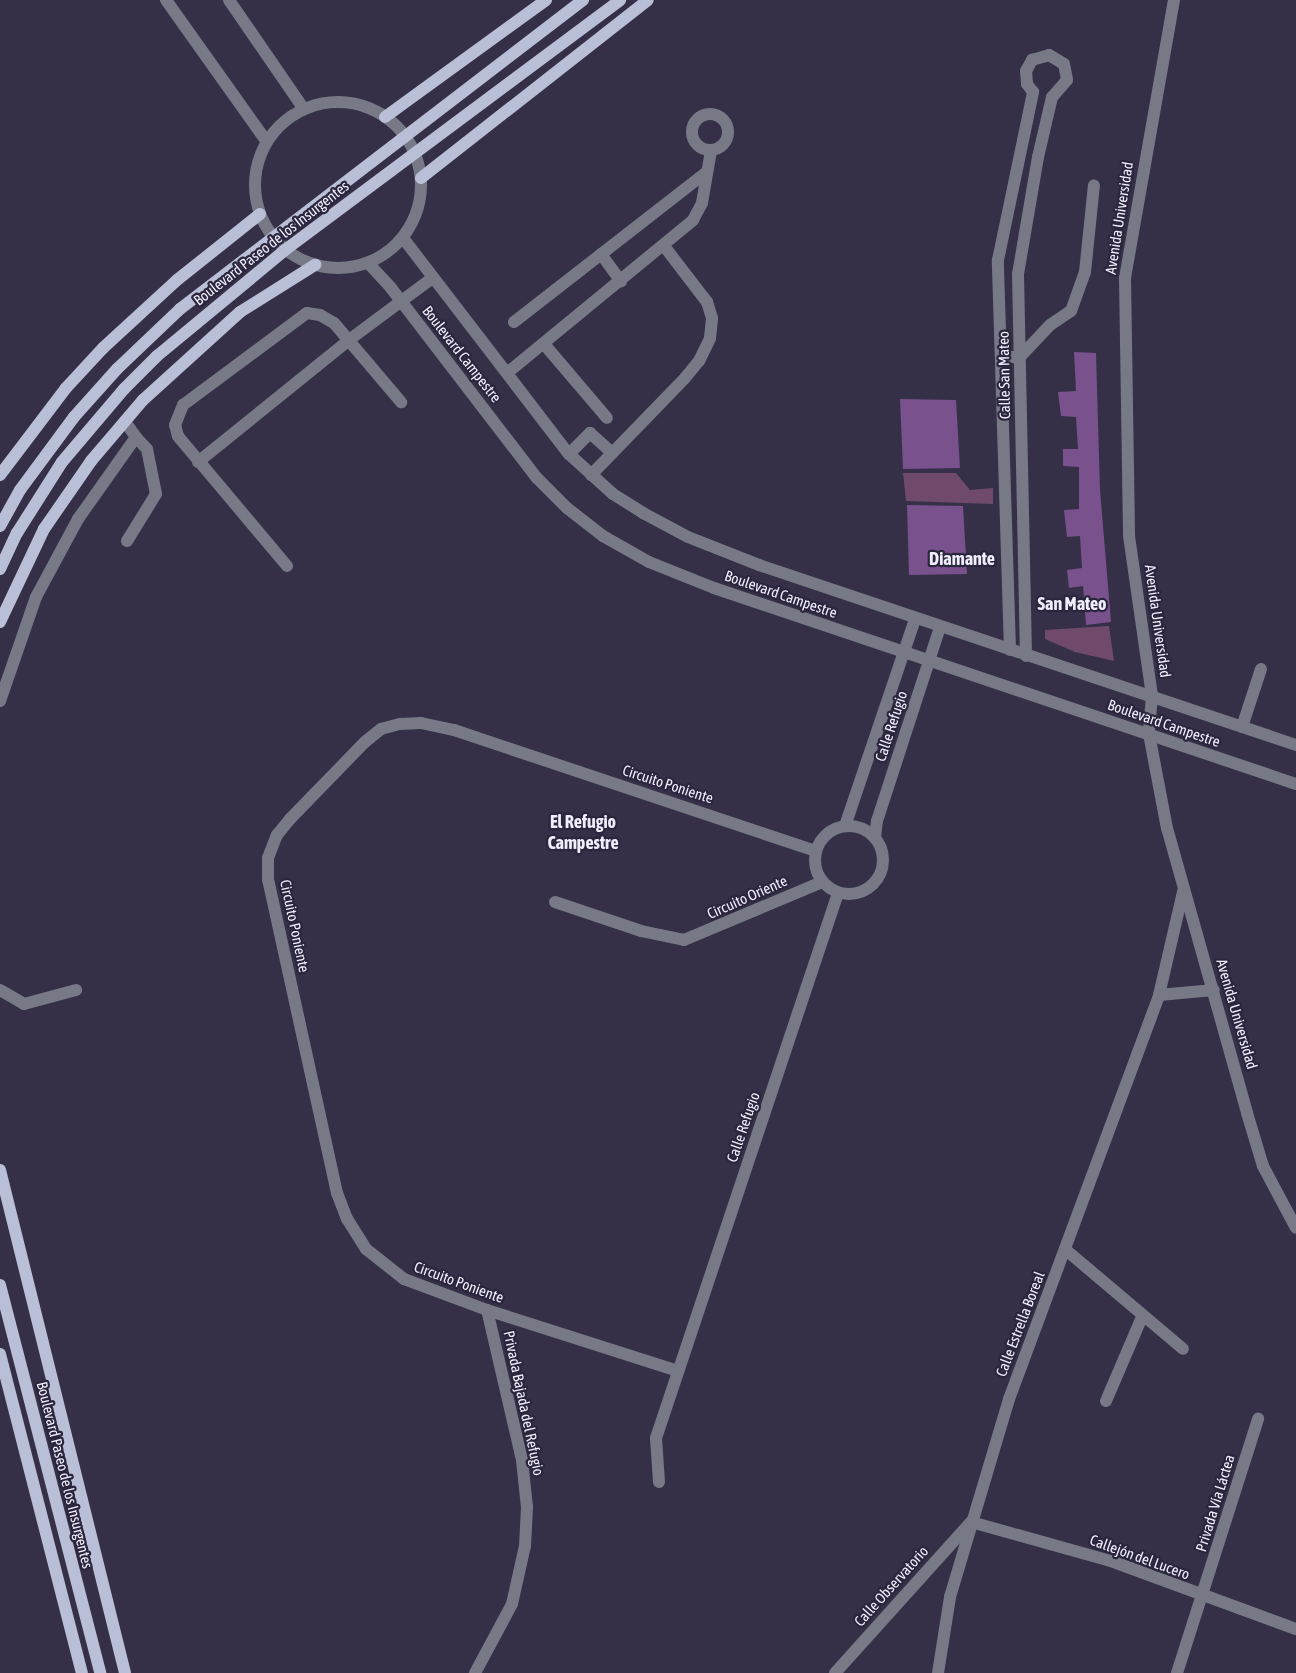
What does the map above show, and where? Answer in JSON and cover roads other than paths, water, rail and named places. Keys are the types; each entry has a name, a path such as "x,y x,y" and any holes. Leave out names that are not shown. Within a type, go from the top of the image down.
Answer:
{"main road":[{"path":"385,117 546,0"},
{"name":"Boulevard Paseo de los Insurgentes","path":"0,526 48,450 98,388 180,309 272,236 583,0"},
{"name":"Boulevard Paseo de los Insurgentes","path":"0,570 17,533 57,469 118,396 185,332 285,250 620,0"},
{"path":"421,178 648,0"},
{"path":"0,475 50,409 103,348 177,280 260,214"},
{"path":"0,622 44,529 91,461 143,400 218,330 272,290 315,265"},
{"path":"0,570 23,572"},
{"path":"0,1170 125,1673"},
{"name":"Boulevard Paseo de los Insurgentes","path":"0,1285 100,1673"},
{"path":"0,1354 82,1673"}],"street":[{"path":"166,0 267,142"},
{"path":"229,0 304,109"},
{"name":"Avenida Universidad","path":"1174,0 1125,278 1129,536 1152,696 1149,734 1167,828 1263,1166 1296,1228"},
{"name":"Calle San Mateo","path":"1010,650 998,260 1033,92 1025,78 1028,64 1039,56 1049,55 1060,60 1067,72 1062,89 1052,96 1020,249 1020,357 1026,656"},
{"path":"1033,92 1052,96"},
{"path":"331,102 359,105 385,117 404,135 415,153 421,178 416,215 403,238 393,249 368,263 342,269 315,265 285,250 272,236 260,214 255,177 267,142 283,123 304,109 331,102"},
{"path":"507,373 664,246 699,212 711,151"},
{"path":"514,322 707,172"},
{"path":"1000,357 1020,357 1050,325 1071,311 1080,294 1085,272 1094,185"},
{"name":"Boulevard Campestre","path":"403,238 431,279 569,454 591,476 614,494 688,537 915,619 1152,696 1296,746"},
{"path":"591,476 685,378 699,361 710,338 712,318 708,302 664,246"},
{"path":"601,254 621,282"},
{"name":"Boulevard Campestre","path":"368,263 401,302 537,478 567,508 603,536 649,562 714,588 1296,784"},
{"path":"198,462 349,340 431,279"},
{"path":"287,566 178,436 175,425 184,405 306,314 320,315 334,323 401,402"},
{"path":"544,344 607,418"},
{"path":"125,422 136,438 147,449 156,494 127,541"},
{"path":"569,454 590,434 612,453"},
{"path":"0,701 36,597 78,520 136,438"},
{"path":"1004,491 1022,491"},
{"name":"Calle Refugio","path":"844,826 915,619"},
{"name":"Calle Refugio","path":"875,837 877,821 940,627"},
{"path":"1242,727 1261,669"},
{"name":"Circuito Poniente","path":"678,1370 487,1310 404,1279 366,1249 347,1219 337,1193 268,880 268,858 277,835 318,788 365,742 381,729 400,724 421,723 454,730 815,851"},
{"path":"844,826 861,828 875,837 883,854 881,874 863,892 851,895 838,893 822,882 816,872 815,851 826,834 844,826"},
{"name":"Circuito Oriente","path":"556,902 641,931 684,940 822,882"},
{"name":"Calle Estrella Boreal","path":"939,1671 950,1597 1009,1399 1066,1250 1159,995 1184,890"},
{"name":"Calle Refugio","path":"659,1482 656,1438 838,893"},
{"path":"0,990 24,1004 76,990"},
{"path":"1159,995 1214,990"},
{"path":"1066,1250 1142,1317 1183,1349"},
{"name":"Privada Bajada del Refugio","path":"475,1673 512,1604 525,1546 527,1507 522,1460 487,1310"},
{"path":"1106,1401 1142,1317"},
{"name":"Privada Vía Láctea","path":"1178,1673 1258,1419"},
{"name":"Callejón del Lucero","path":"971,1522 1111,1561 1202,1597 1296,1629"},
{"name":"Calle Observatorio","path":"835,1673 971,1522"},
{"path":"939,1671 952,1673"}],"district":[{"name":"Diamante","path":"962,559"},
{"name":"San Mateo","path":"1072,604"},
{"name":"El Refugio Campestre","path":"583,833"}]}
